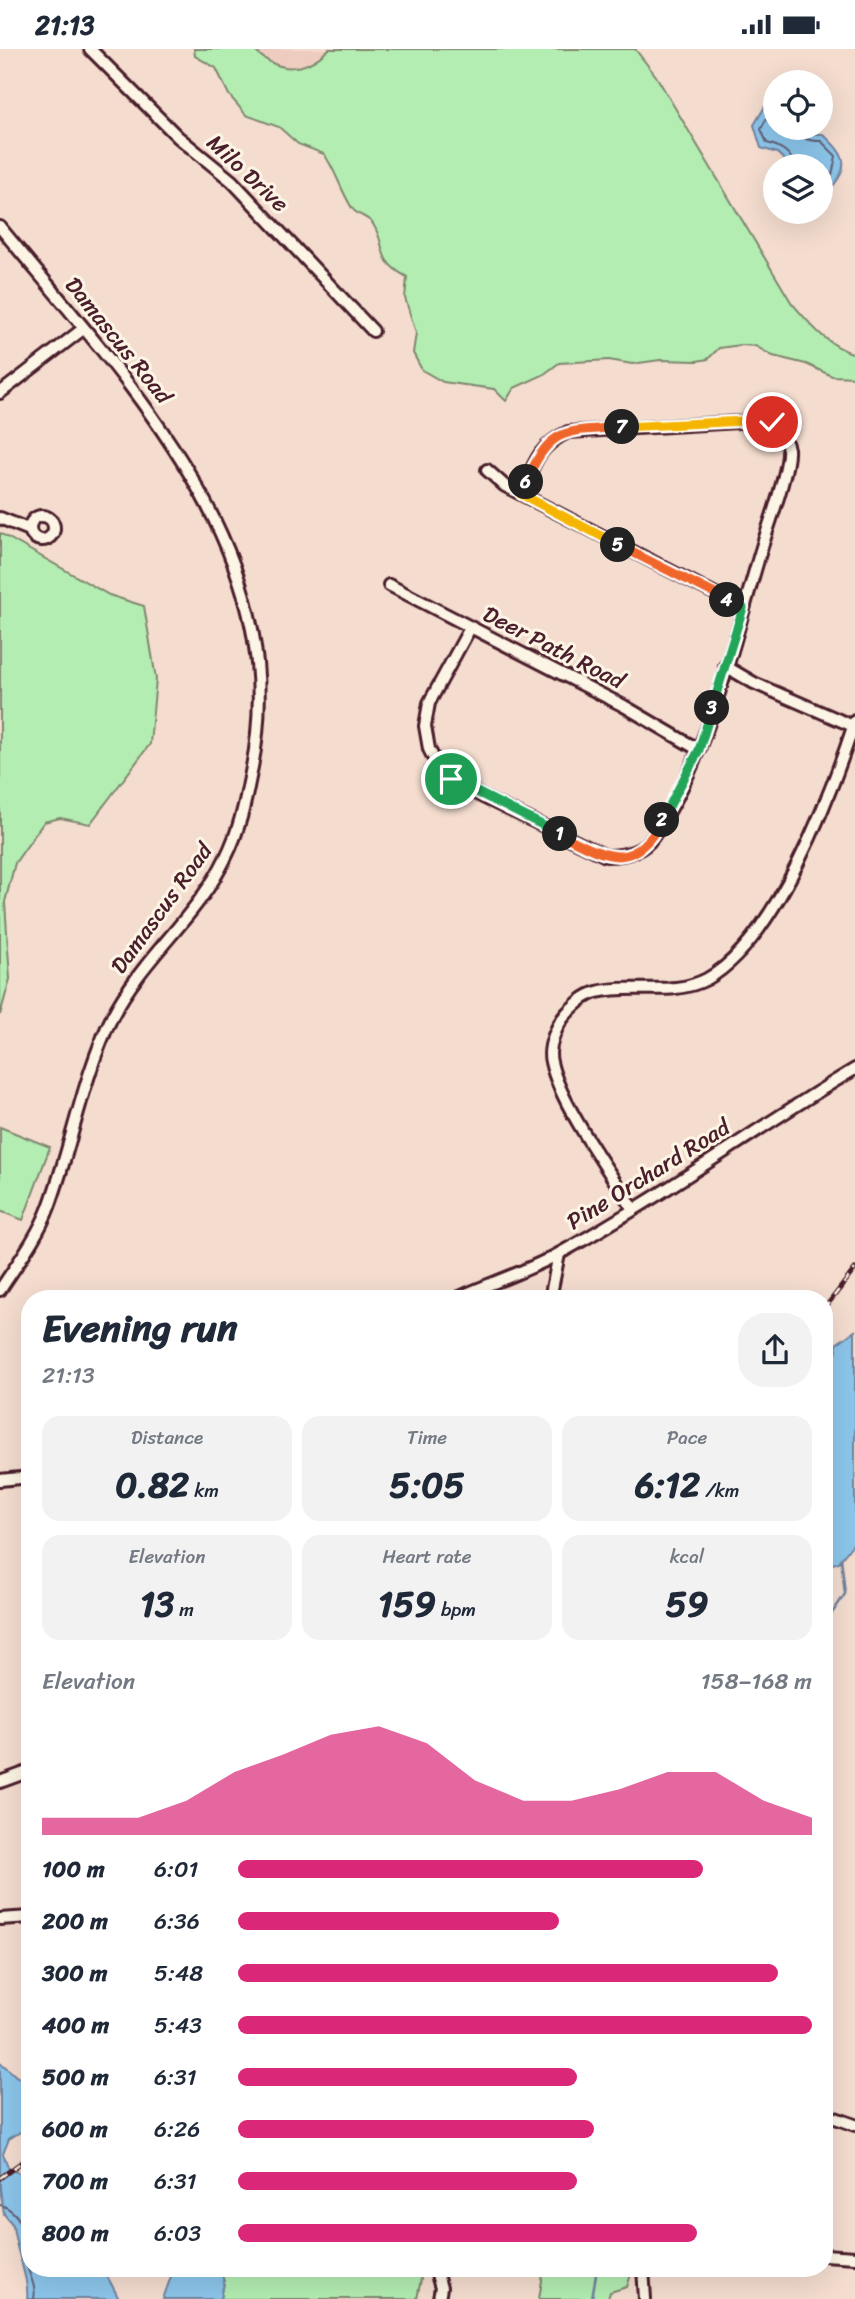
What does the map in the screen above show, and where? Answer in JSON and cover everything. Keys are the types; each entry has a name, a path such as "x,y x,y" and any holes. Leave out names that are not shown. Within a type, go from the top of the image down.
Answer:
{"street":[{"name":"Milo Drive","path":"90,49 178,137 232,181 373,331"},
{"name":"Damascus Road","path":"0,227 158,423 196,481 235,562 247,600 258,685 258,740 242,817 225,861 200,898 130,984 111,1020 48,1210 0,1290"},
{"path":"0,393 83,329"},
{"path":"470,628 434,692 425,726 429,749 438,767 451,779 483,797 606,856 621,856 652,839 699,750 788,451 783,437 772,422 568,432 549,441 538,455 521,494"},
{"path":"487,470 505,486 743,608"},
{"path":"0,518 30,530"},
{"name":"Deer Path Road","path":"389,585 624,706 699,750"},
{"path":"633,1209 592,1146 557,1081 550,1058 554,1033 578,1002 595,993 681,988 707,979 740,953 769,912 807,845 854,723 767,688 725,666"},
{"name":"Pine Orchard Road","path":"476,1290 559,1254 709,1164 804,1099 855,1069"},
{"path":"552,1290 559,1254"},
{"path":"0,1480 21,1478"},
{"path":"0,1782 21,1774"},
{"path":"0,1919 21,1918"},
{"path":"833,2117 855,2125"},
{"path":"833,2256 855,2257"},
{"path":"438,2277 441,2288 439,2299"},
{"path":"644,2277 645,2299"}],"shaded area":[{"path":"247,49 359,49 329,101"}],"green space":[{"path":"194,49 253,49 272,63 291,67 310,63 329,49 635,49 656,76 791,302 827,339 855,354 855,377 832,376 806,364 773,356 755,346 741,345 719,348 708,359 697,361 660,360 632,364 609,360 559,363 543,375 514,388 506,401 494,389 443,382 422,370 413,353 416,333 405,298 407,277 390,265 373,224 352,208 324,154 298,144 279,127 246,115 229,95 216,68 195,56"},
{"path":"0,533 109,595 144,606 156,679 150,744 90,824 60,818 44,822 15,863 5,902 10,979 0,1015"},
{"path":"0,1127 50,1147 23,1220 0,1211"},
{"path":"223,2277 421,2279 417,2299 221,2299"},
{"path":"543,2277 630,2277 627,2287 610,2292 608,2299 539,2299"}],"water":[{"path":"763,110 763,140 829,140 842,158 839,178 833,186 833,154 778,154 761,148 754,125"},
{"path":"855,1331 855,1541 839,1562 833,1564 833,1357 837,1351 836,1344"},
{"path":"0,2062 17,2077 21,2077 21,2132 9,2139 3,2154 9,2169 21,2174 21,2262 13,2225 4,2214 0,2189"},
{"path":"25,2277 108,2277 119,2299 27,2299"},
{"path":"171,2277 223,2277 221,2299 163,2299"}],"waterway":[{"path":"833,1612 845,1594 841,1558"},
{"path":"592,2299 596,2277"}],"railway":[{"path":"833,1297 855,1269"},
{"path":"0,2178 21,2163"}],"route":[{"path":"451,779 606,856 621,856 635,851 652,839 699,750 743,608 521,494 538,455 549,441 568,432 772,422"}]}
